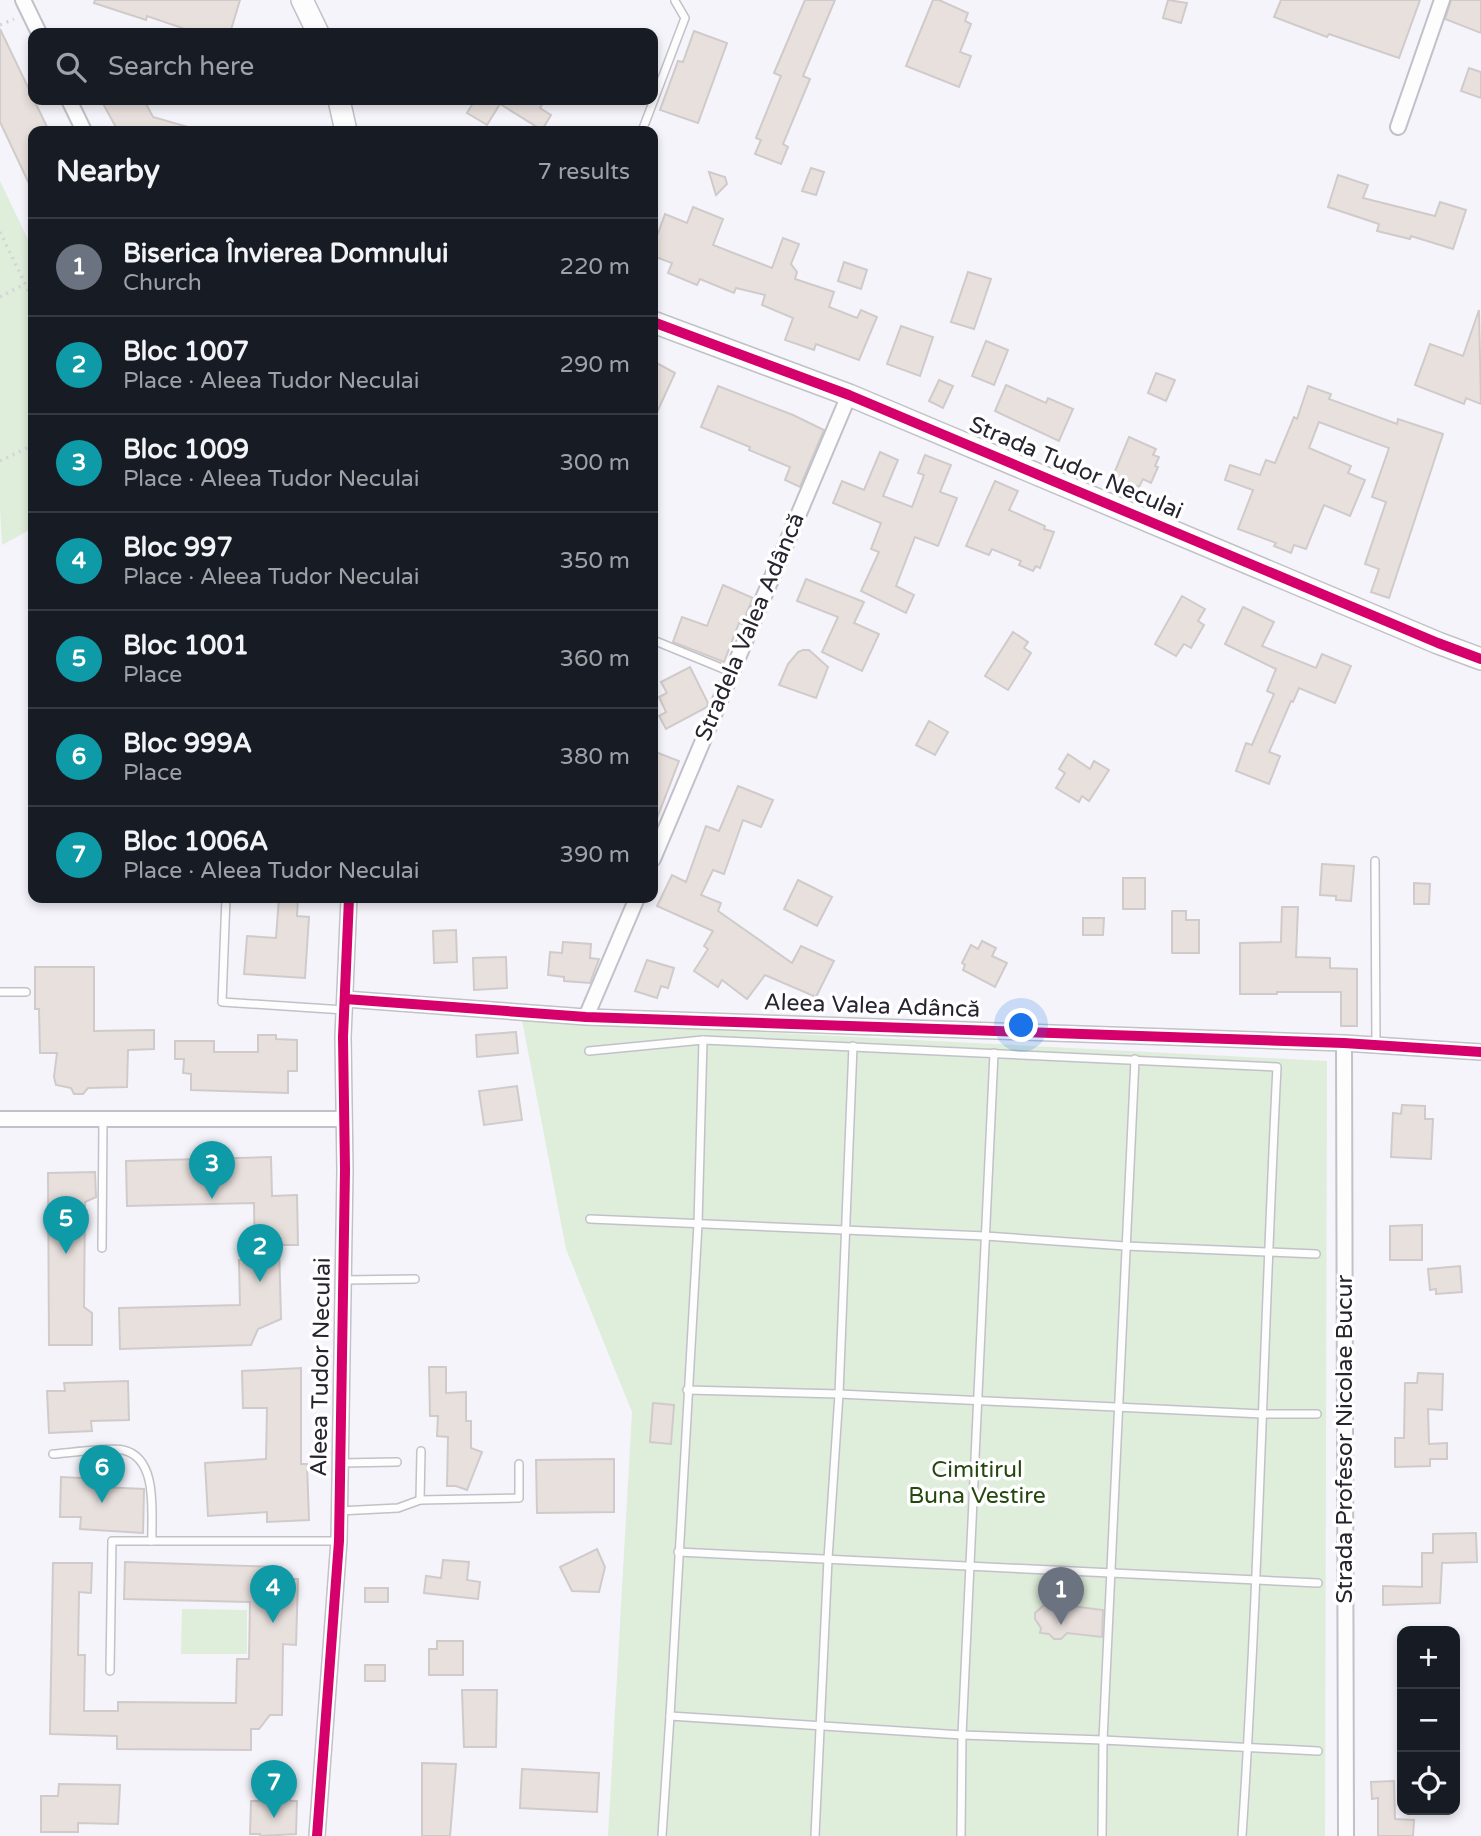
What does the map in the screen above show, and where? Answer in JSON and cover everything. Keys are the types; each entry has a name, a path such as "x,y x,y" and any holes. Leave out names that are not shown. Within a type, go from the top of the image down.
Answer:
{"street":[{"path":"23,0 37,28"},
{"path":"302,0 316,28"},
{"path":"1398,127 1442,0"},
{"path":"71,105 82,126"},
{"path":"340,105 345,126"},
{"name":"Strada Tudor Neculai","path":"658,324 849,395 1481,659"},
{"name":"Stradela Valea Adâncă","path":"658,847 849,395"},
{"name":"Aleea Tudor Neculai","path":"317,1836 339,1541 343,1037 349,903"},
{"path":"586,1017 634,903"},
{"name":"Aleea Valea Adâncă","path":"345,1004 586,1017 1345,1043 1481,1052"},
{"name":"Strada Profesor Nicolae Bucur","path":"1345,1043 1346,1836"},
{"path":"0,1119 344,1119"}],"lane":[{"path":"658,89 685,18 675,1"},
{"path":"644,126 652,105"},
{"path":"658,642 731,672"},
{"path":"1375,861 1376,1045"},
{"path":"226,903 222,1002 345,1004"},
{"path":"0,992 26,992"},
{"path":"662,1836 698,1224 703,1040"},
{"path":"589,1051 703,1040 1278,1067 1268,1252 1257,1581 1242,1836"},
{"path":"815,1836 839,1394 853,1046"},
{"path":"961,1836 962,1735 994,1053"},
{"path":"1102,1836 1103,1740 1135,1059"},
{"path":"102,1248 103,1119"},
{"path":"590,1219 845,1229 1125,1246 1316,1254"},
{"path":"343,1280 415,1279"},
{"path":"687,1390 1317,1414"},
{"path":"53,1454 123,1450 139,1458 149,1479 152,1541"},
{"path":"420,1500 421,1451"},
{"path":"340,1463 397,1462"},
{"path":"339,1511 398,1508 420,1500 519,1498 519,1464"},
{"path":"110,1671 112,1541 339,1541"},
{"path":"678,1552 1318,1583"},
{"path":"670,1716 962,1735 1318,1751"}],"path":[{"path":"0,232 28,290"},
{"path":"0,297 25,284"},
{"path":"0,461 28,447"}],"green space":[{"path":"0,181 28,240 28,531 2,545"},
{"name":"Cimitirul Buna Vestire","path":"522,1020 1327,1061 1325,1836 608,1836 632,1412 566,1249"},
{"path":"182,1609 247,1610 247,1654 181,1654"}],"building":[{"path":"95,0 240,0 232,28 182,28 147,16 146,20 94,3"},
{"path":"805,0 835,0 803,76 810,79 783,144 788,147 781,164 755,154 761,140 756,138 781,76 774,73"},
{"path":"933,0 968,13 965,21 971,24 960,52 971,56 959,87 906,66"},
{"path":"1168,0 1187,3 1181,23 1163,18"},
{"path":"1281,0 1420,0 1399,58 1329,34 1327,37 1274,17"},
{"path":"1451,0 1481,0 1481,33 1445,19"},
{"path":"0,29 28,87 28,105 37,105 47,126 28,126 28,181 0,122"},
{"path":"694,31 727,43 698,123 660,110 678,61 683,62"},
{"path":"1469,68 1481,72 1481,98 1461,91"},
{"path":"104,105 147,105 153,117 184,126 115,126"},
{"path":"472,105 499,105 487,125 467,113"},
{"path":"502,105 542,105 540,108 551,115 544,126 536,126"},
{"path":"811,168 824,172 816,195 802,191"},
{"path":"709,172 725,177 727,184 716,195"},
{"path":"1338,175 1368,185 1363,198 1435,216 1440,202 1466,210 1453,249 1411,236 1410,239 1377,231 1379,224 1328,207"},
{"path":"693,207 723,219 713,245 772,268 783,238 799,244 791,264 797,272 795,279 834,292 829,307 857,318 861,310 877,317 859,360 816,344 814,350 785,340 793,318 762,305 765,295 736,288 734,293 700,279 697,285 668,273 672,263 658,258 658,233 665,214 687,223"},
{"path":"844,262 867,270 861,289 838,281"},
{"path":"968,272 991,279 974,329 951,322"},
{"path":"1479,310 1481,404 1466,398 1464,404 1415,385 1430,344 1463,356"},
{"path":"901,326 933,337 920,376 887,364"},
{"path":"986,341 1008,350 994,385 972,376"},
{"path":"658,364 675,373 658,410"},
{"path":"1156,373 1175,380 1166,401 1148,393"},
{"path":"939,380 953,386 943,408 929,401"},
{"path":"1006,385 1046,403 1048,398 1073,409 1059,441 995,411"},
{"path":"718,386 824,430 800,487 785,480 790,467 701,427"},
{"path":"1308,386 1331,394 1329,399 1397,424 1398,419 1443,434 1389,598 1371,592 1379,569 1365,564 1386,502 1372,497 1389,448 1319,422 1309,448 1351,466 1348,473 1365,480 1350,516 1324,505 1306,549 1294,545 1291,553 1274,546 1276,543 1238,529 1253,490 1225,480 1230,465 1260,475 1266,460 1275,463 1294,417 1297,419"},
{"path":"1129,437 1156,449 1153,455 1159,457 1151,483 1143,479 1139,487 1113,476"},
{"path":"880,452 898,460 883,496 912,507 924,475 918,473 925,455 951,465 940,492 957,498 938,546 915,537 896,586 914,595 906,613 861,591 879,552 871,549 881,523 833,503 842,481 864,490"},
{"path":"995,481 1018,491 1009,510 1054,532 1040,568 1036,566 1033,571 1019,565 1021,561 992,549 989,555 966,546"},
{"path":"806,579 864,602 854,623 879,634 862,671 822,652 838,617 797,601"},
{"path":"723,585 753,598 742,624 739,623 724,662 673,642 682,617 707,626"},
{"path":"1182,596 1205,609 1198,621 1204,625 1191,648 1184,644 1176,656 1155,644"},
{"path":"1243,607 1274,622 1262,646 1316,668 1322,654 1351,666 1335,703 1299,688 1269,752 1280,756 1269,784 1236,771 1246,743 1252,745 1274,694 1267,691 1276,669 1225,644"},
{"path":"1013,632 1028,642 1024,648 1031,653 1008,690 985,676"},
{"path":"803,650 809,650 828,667 816,698 779,685 788,664"},
{"path":"690,667 708,703 707,707 666,729 659,716 666,712 659,697 667,693 661,682"},
{"path":"929,721 948,732 935,755 916,745"},
{"path":"658,753 679,761 658,816"},
{"path":"1068,754 1090,769 1094,761 1109,770 1089,801 1082,796 1079,802 1056,788 1065,773 1059,769"},
{"path":"738,786 773,800 761,827 743,820 724,874 713,870 701,895 721,903 718,911 792,963 801,946 834,961 816,997 765,975 747,999 722,980 718,987 694,971 708,949 704,946 713,931 657,906 672,875 686,882 706,826 719,831"},
{"path":"1322,864 1354,866 1351,901 1320,895"},
{"path":"1123,878 1145,878 1145,909 1123,909"},
{"path":"798,880 832,897 817,926 784,909"},
{"path":"1414,883 1430,884 1429,904 1414,904"},
{"path":"279,903 298,903 297,916 309,917 305,978 244,974 247,936 276,938"},
{"path":"1282,907 1298,907 1296,957 1330,958 1330,968 1357,969 1357,1026 1341,1026 1341,992 1240,994 1240,943 1281,942"},
{"path":"1172,911 1186,911 1186,920 1199,920 1199,953 1172,953"},
{"path":"1083,918 1104,918 1103,935 1083,935"},
{"path":"456,930 457,962 434,963 433,931"},
{"path":"982,941 996,948 992,956 1007,963 995,987 963,970 965,965 962,963 971,945 978,949"},
{"path":"563,942 591,944 590,958 599,959 590,983 564,981 564,977 548,975 550,952 562,953"},
{"path":"506,957 507,988 474,990 473,958"},
{"path":"647,960 674,968 668,988 661,986 657,998 635,991"},
{"path":"35,967 94,967 94,1031 154,1030 154,1049 128,1050 127,1087 88,1088 83,1094 74,1094 71,1088 56,1085 54,1077 57,1053 40,1053 39,1009 35,1009"},
{"path":"516,1032 518,1053 477,1057 476,1035"},
{"path":"258,1035 276,1035 276,1039 297,1040 297,1071 288,1071 288,1093 191,1090 191,1074 183,1073 184,1059 175,1059 175,1041 214,1041 214,1052 258,1052"},
{"path":"517,1086 522,1120 484,1125 479,1091"},
{"path":"1402,1105 1425,1106 1425,1119 1433,1119 1431,1159 1391,1157 1393,1113 1401,1114"},
{"path":"271,1157 272,1196 297,1195 298,1245 279,1245 281,1319 258,1329 251,1345 120,1349 119,1308 240,1305 239,1260 255,1260 254,1203 127,1206 126,1161"},
{"path":"95,1172 96,1197 85,1202 84,1307 92,1313 92,1345 49,1345 48,1173"},
{"path":"1422,1225 1422,1260 1390,1260 1390,1226"},
{"path":"1460,1266 1462,1292 1436,1294 1436,1289 1430,1290 1428,1269"},
{"path":"429,1367 446,1367 446,1393 466,1392 466,1421 471,1421 471,1448 482,1452 467,1490 447,1486 448,1437 437,1436 438,1416 430,1416"},
{"path":"301,1368 301,1464 307,1464 309,1520 267,1522 267,1512 208,1516 205,1463 266,1459 267,1408 243,1408 242,1371"},
{"path":"1418,1373 1443,1374 1442,1410 1428,1409 1429,1444 1447,1443 1447,1459 1430,1459 1430,1466 1395,1467 1395,1438 1404,1438 1405,1383 1417,1383"},
{"path":"128,1381 129,1420 91,1421 92,1431 49,1433 47,1391 65,1391 64,1383"},
{"path":"653,1403 674,1405 671,1444 650,1442"},
{"path":"614,1459 614,1512 537,1513 536,1460"},
{"path":"61,1477 102,1479 102,1487 144,1489 143,1533 80,1529 81,1517 60,1517"},
{"path":"1476,1533 1477,1562 1442,1563 1440,1603 1383,1605 1383,1586 1422,1587 1422,1553 1433,1553 1433,1534"},
{"path":"597,1549 605,1567 599,1592 572,1591 560,1567"},
{"path":"443,1560 469,1562 467,1580 480,1582 478,1599 424,1593 426,1576 441,1578"},
{"path":"125,1562 281,1567 281,1579 298,1579 296,1645 283,1644 282,1715 270,1715 259,1729 251,1729 251,1750 117,1749 117,1736 50,1734 53,1563 92,1563 91,1593 79,1592 78,1655 85,1655 84,1711 118,1711 118,1702 236,1703 237,1659 249,1659 250,1602 124,1599"},
{"path":"365,1588 388,1588 388,1602 365,1602"},
{"path":"1058,1600 1068,1601 1072,1606 1103,1610 1102,1637 1067,1633 1061,1639 1054,1639 1049,1634 1040,1633 1041,1628 1035,1619 1035,1613 1045,1604"},
{"path":"437,1641 463,1641 463,1675 429,1675 429,1649 437,1649"},
{"path":"365,1665 385,1665 385,1681 365,1681"},
{"path":"462,1690 497,1690 496,1747 464,1747"},
{"path":"422,1763 456,1764 450,1836 422,1836"},
{"path":"522,1769 599,1773 597,1812 520,1808"},
{"path":"1394,1781 1395,1819 1414,1820 1413,1836 1378,1836 1378,1798 1372,1799 1371,1782"},
{"path":"59,1784 120,1785 118,1824 78,1823 78,1832 41,1832 41,1796 58,1796"},
{"path":"259,1786 290,1787 290,1801 297,1801 296,1834 250,1834 251,1801 259,1801"}],"cycle path":[{"path":"658,324 849,395 1481,659"},
{"path":"317,1836 339,1541 345,1170 343,1037 349,903"},
{"path":"345,999 586,1017 1344,1043 1481,1052"}],"place":[{"name":"Bloc 1009","path":"212,1199"},
{"name":"Bloc 1001","path":"66,1254"},
{"name":"Bloc 1007","path":"260,1282"},
{"name":"Bloc 999A","path":"102,1503"},
{"name":"Bloc 997","path":"273,1623"},
{"name":"Biserica Învierea Domnului","path":"1061,1625"},
{"name":"Bloc 1006A","path":"274,1818"}]}
